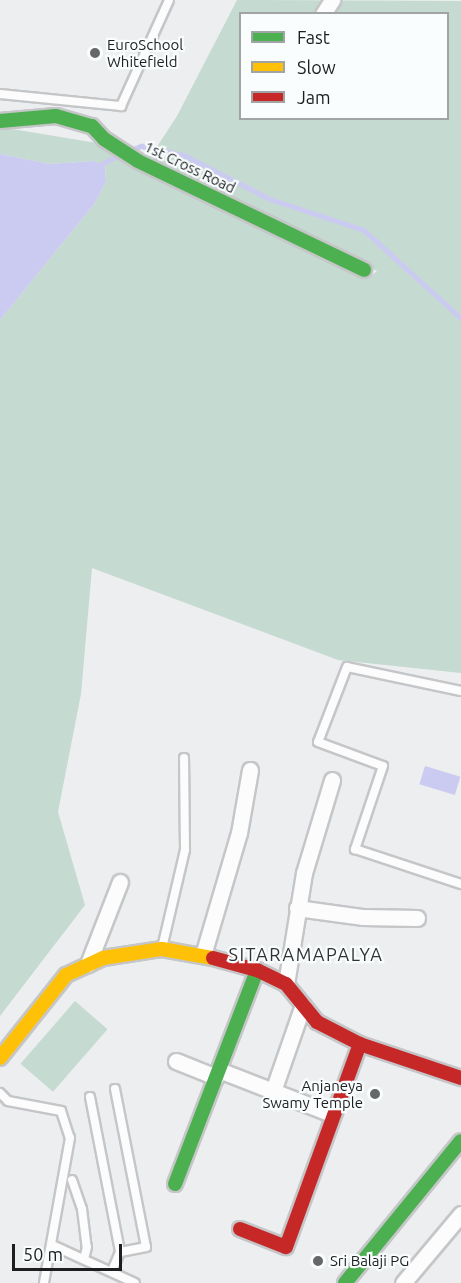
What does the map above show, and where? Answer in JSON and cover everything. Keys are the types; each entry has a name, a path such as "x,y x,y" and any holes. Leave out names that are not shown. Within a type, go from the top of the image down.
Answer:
{"street":[{"name":"1st Cross Road","path":"0,121 56,116 92,126 104,140 138,161 364,270"},
{"path":"203,955 239,832 250,770"},
{"path":"286,984 297,908 332,780"},
{"path":"88,963 120,882"},
{"path":"297,908 363,917 417,918"},
{"path":"0,1058 66,975 88,963 162,949 203,955 257,970 286,984 317,1022 360,1044 461,1078"},
{"path":"175,1184 257,970"},
{"path":"273,1091 303,1005"},
{"path":"240,1229 286,1247 332,1114 360,1044"},
{"path":"176,1061 273,1091 332,1114"},
{"path":"345,1283 461,1141"},
{"path":"403,1283 461,1214"}],"lane":[{"path":"0,94 121,106 169,0"},
{"path":"461,691 347,667 318,742 382,766 355,849 461,884"},
{"path":"162,949 185,850 184,758"},
{"path":"115,1089 146,1247 120,1252"},
{"path":"1,1098 62,1111 70,1138 44,1283"},
{"path":"90,1098 120,1252 112,1271"},
{"path":"72,1180 82,1209 87,1247 84,1259"},
{"path":"52,1245 135,1283"}],"green space":[{"path":"237,0 461,1 461,673 338,660 92,568 81,694 58,812 85,905 0,1016 0,320 95,203 106,181 105,167 95,161 50,164 0,154 0,127 97,143 370,277 377,271 149,159 177,116"},
{"path":"75,1001 107,1029 53,1092 21,1064"}],"water":[{"path":"0,154 50,164 95,161 105,167 106,181 95,203 0,320"},
{"path":"425,766 460,777 455,795 419,784"}],"waterway":[{"path":"131,150 141,146 184,155 270,199 364,230 461,318"},
{"path":"96,167 118,156"}],"traffic: fast":[{"path":"0,121 56,116 92,126 104,139 138,161 364,270"},
{"path":"175,1184 257,970"},
{"path":"345,1283 461,1141"}],"traffic: slow":[{"path":"0,1058 66,975 103,958 162,949 213,958"}],"traffic: jam":[{"path":"213,958 257,970 286,984 317,1022 360,1044 461,1078"},
{"path":"240,1229 286,1247 360,1044"}],"place":[{"name":"EuroSchool Whitefield","path":"95,53"},
{"name":"Anjaneya Swamy Temple","path":"375,1094"},
{"name":"Sri Balaji PG","path":"318,1261"}],"district":[{"name":"SITARAMAPALYA","path":"306,954"}]}
